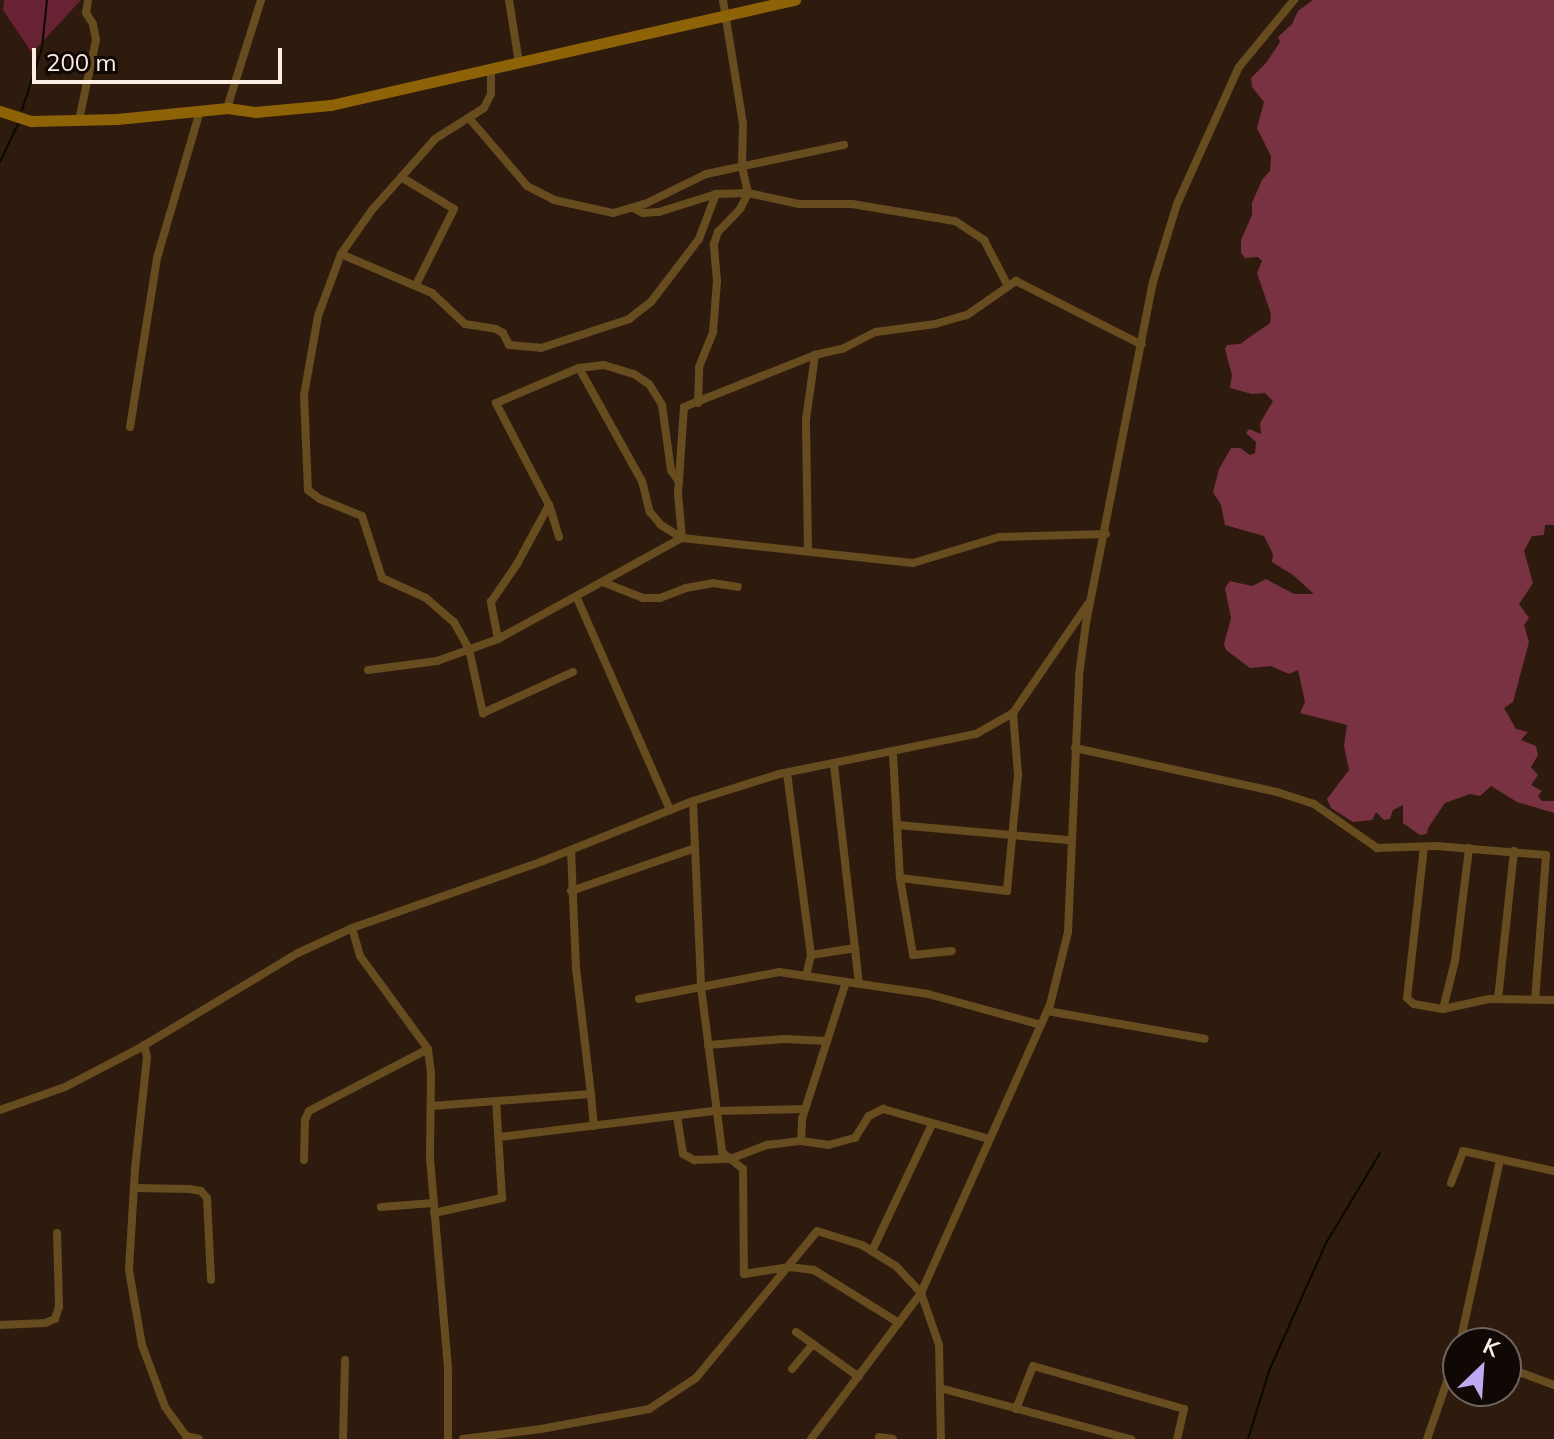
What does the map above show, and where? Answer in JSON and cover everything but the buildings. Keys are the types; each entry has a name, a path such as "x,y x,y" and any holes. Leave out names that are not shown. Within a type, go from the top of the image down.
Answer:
{"street":[{"path":"79,120 96,40 93,24 86,13 88,0"},
{"path":"227,108 261,0"},
{"path":"509,0 519,63"},
{"path":"698,403 696,380 713,332 717,281 715,237 740,209 748,193 742,167 743,124 723,0"},
{"path":"0,111 31,121 227,108 255,112 331,105 795,0"},
{"path":"811,1439 921,1293 1047,1011 1068,932 1079,675 1153,282 1177,204 1239,67 1294,0"},
{"path":"491,69 491,94 484,108 435,139 341,254 318,316 304,395 308,490 316,498 362,516 382,578 426,598 464,635 483,713 573,672"},
{"path":"130,427 157,258 200,111"},
{"path":"469,118 527,186 554,200 613,213 706,174 844,145"},
{"path":"401,177 454,209 416,285"},
{"path":"633,207 643,213 659,212 716,194 748,193 799,204 852,204 955,221 984,240 1008,286"},
{"path":"341,254 432,293 465,324 503,333 509,345 541,348 569,342 629,319 662,291 699,239 716,194"},
{"path":"682,538 679,482 684,407 815,355 842,349 876,332 935,324 967,315 1016,281 1142,345"},
{"path":"808,550 806,420 815,355"},
{"path":"559,537 549,505 496,403 579,368 604,365 634,374 649,384 662,405 671,470 679,482"},
{"path":"579,368 642,481 650,512 661,525 682,538 913,563 999,537 1106,534"},
{"path":"498,639 491,602 517,564 549,505"},
{"path":"368,670 437,661 498,639 682,538"},
{"path":"605,583 643,598 660,598 686,588 713,583 738,587"},
{"path":"577,598 670,810"},
{"path":"0,1110 65,1087 144,1045 298,953 352,928 571,850 693,801 787,773 893,754 976,734 1013,713 1092,598"},
{"path":"900,878 1007,891 1018,775 1013,713"},
{"path":"1075,748 1277,792 1314,804 1377,848 1469,848 1546,855 1535,1000"},
{"path":"893,754 900,878 913,955 952,951"},
{"path":"834,765 859,984"},
{"path":"787,773 811,955 806,976"},
{"path":"693,801 701,987 722,1152 743,1169 744,1274 789,1267 814,1270 899,1323"},
{"path":"897,825 1070,840"},
{"path":"1424,847 1407,998 1414,1004 1443,1009 1498,999 1554,1000"},
{"path":"571,891 695,848"},
{"path":"1443,1009 1455,961 1469,848"},
{"path":"571,850 571,891 594,1126"},
{"path":"1498,999 1514,851"},
{"path":"352,928 360,956 428,1049 434,1208 448,1370 448,1439"},
{"path":"811,955 855,948"},
{"path":"639,999 779,972 928,994 1041,1025"},
{"path":"801,1141 805,1109 846,982"},
{"path":"1047,1011 1205,1039"},
{"path":"708,1045 785,1039 827,1041"},
{"path":"144,1045 147,1057 129,1270 142,1345 165,1407 186,1436 199,1439"},
{"path":"304,1160 305,1120 309,1111 428,1049"},
{"path":"431,1106 591,1094"},
{"path":"381,1207 434,1208 502,1198 496,1101"},
{"path":"499,1137 715,1111 805,1109"},
{"path":"677,1116 687,1158 730,1159 767,1145 801,1141 828,1145 855,1138 869,1116 883,1109 989,1139"},
{"path":"872,1251 932,1124"},
{"path":"1451,1183 1463,1151 1554,1171"},
{"path":"1463,1327 1500,1159"},
{"path":"134,1188 189,1189 201,1191 207,1198 211,1280"},
{"path":"463,1439 541,1429 649,1409 696,1378 817,1231 872,1251 896,1266 921,1293 939,1345 941,1439"},
{"path":"0,1325 45,1323 55,1319 59,1307 57,1233"},
{"path":"796,1332 859,1377"},
{"path":"792,1369 813,1344"},
{"path":"343,1439 345,1360"},
{"path":"1016,1409 1033,1366 1184,1409 1177,1439"},
{"path":"1522,1373 1554,1385"},
{"path":"940,1388 1131,1439"},
{"path":"1428,1439 1442,1399"},
{"path":"879,1437 893,1439"}],"shaded area":[{"path":"4,0 81,0 32,53 3,10"},
{"path":"1313,0 1554,0 1554,525 1545,525 1544,535 1532,536 1524,551 1533,583 1519,604 1529,618 1524,625 1529,642 1513,702 1504,708 1516,729 1528,732 1521,740 1536,746 1538,755 1531,767 1538,775 1531,785 1542,791 1538,796 1542,801 1554,801 1554,813 1517,802 1491,786 1480,796 1470,794 1445,803 1427,834 1420,835 1403,823 1403,805 1393,810 1390,819 1384,820 1376,812 1372,820 1353,822 1331,808 1327,799 1349,770 1344,746 1347,725 1300,713 1305,702 1298,670 1289,674 1271,666 1250,668 1226,650 1224,644 1231,618 1225,588 1230,581 1252,586 1266,579 1294,594 1314,594 1272,562 1273,554 1264,536 1225,525 1221,505 1213,492 1219,469 1231,448 1240,448 1250,455 1255,453 1256,442 1246,433 1249,429 1261,434 1260,423 1273,401 1265,393 1252,394 1230,388 1232,375 1225,349 1227,345 1240,344 1270,323 1271,314 1257,273 1262,261 1258,257 1245,258 1241,253 1241,240 1252,215 1252,203 1262,180 1270,171 1271,156 1257,128 1264,102 1252,87 1251,78 1266,63 1280,42 1278,37 1292,24 1298,11"}],"waterway":[{"path":"22,110 42,48 47,0"},
{"path":"0,162 18,124"},
{"path":"1248,1439 1269,1371 1326,1243 1380,1153"}]}
